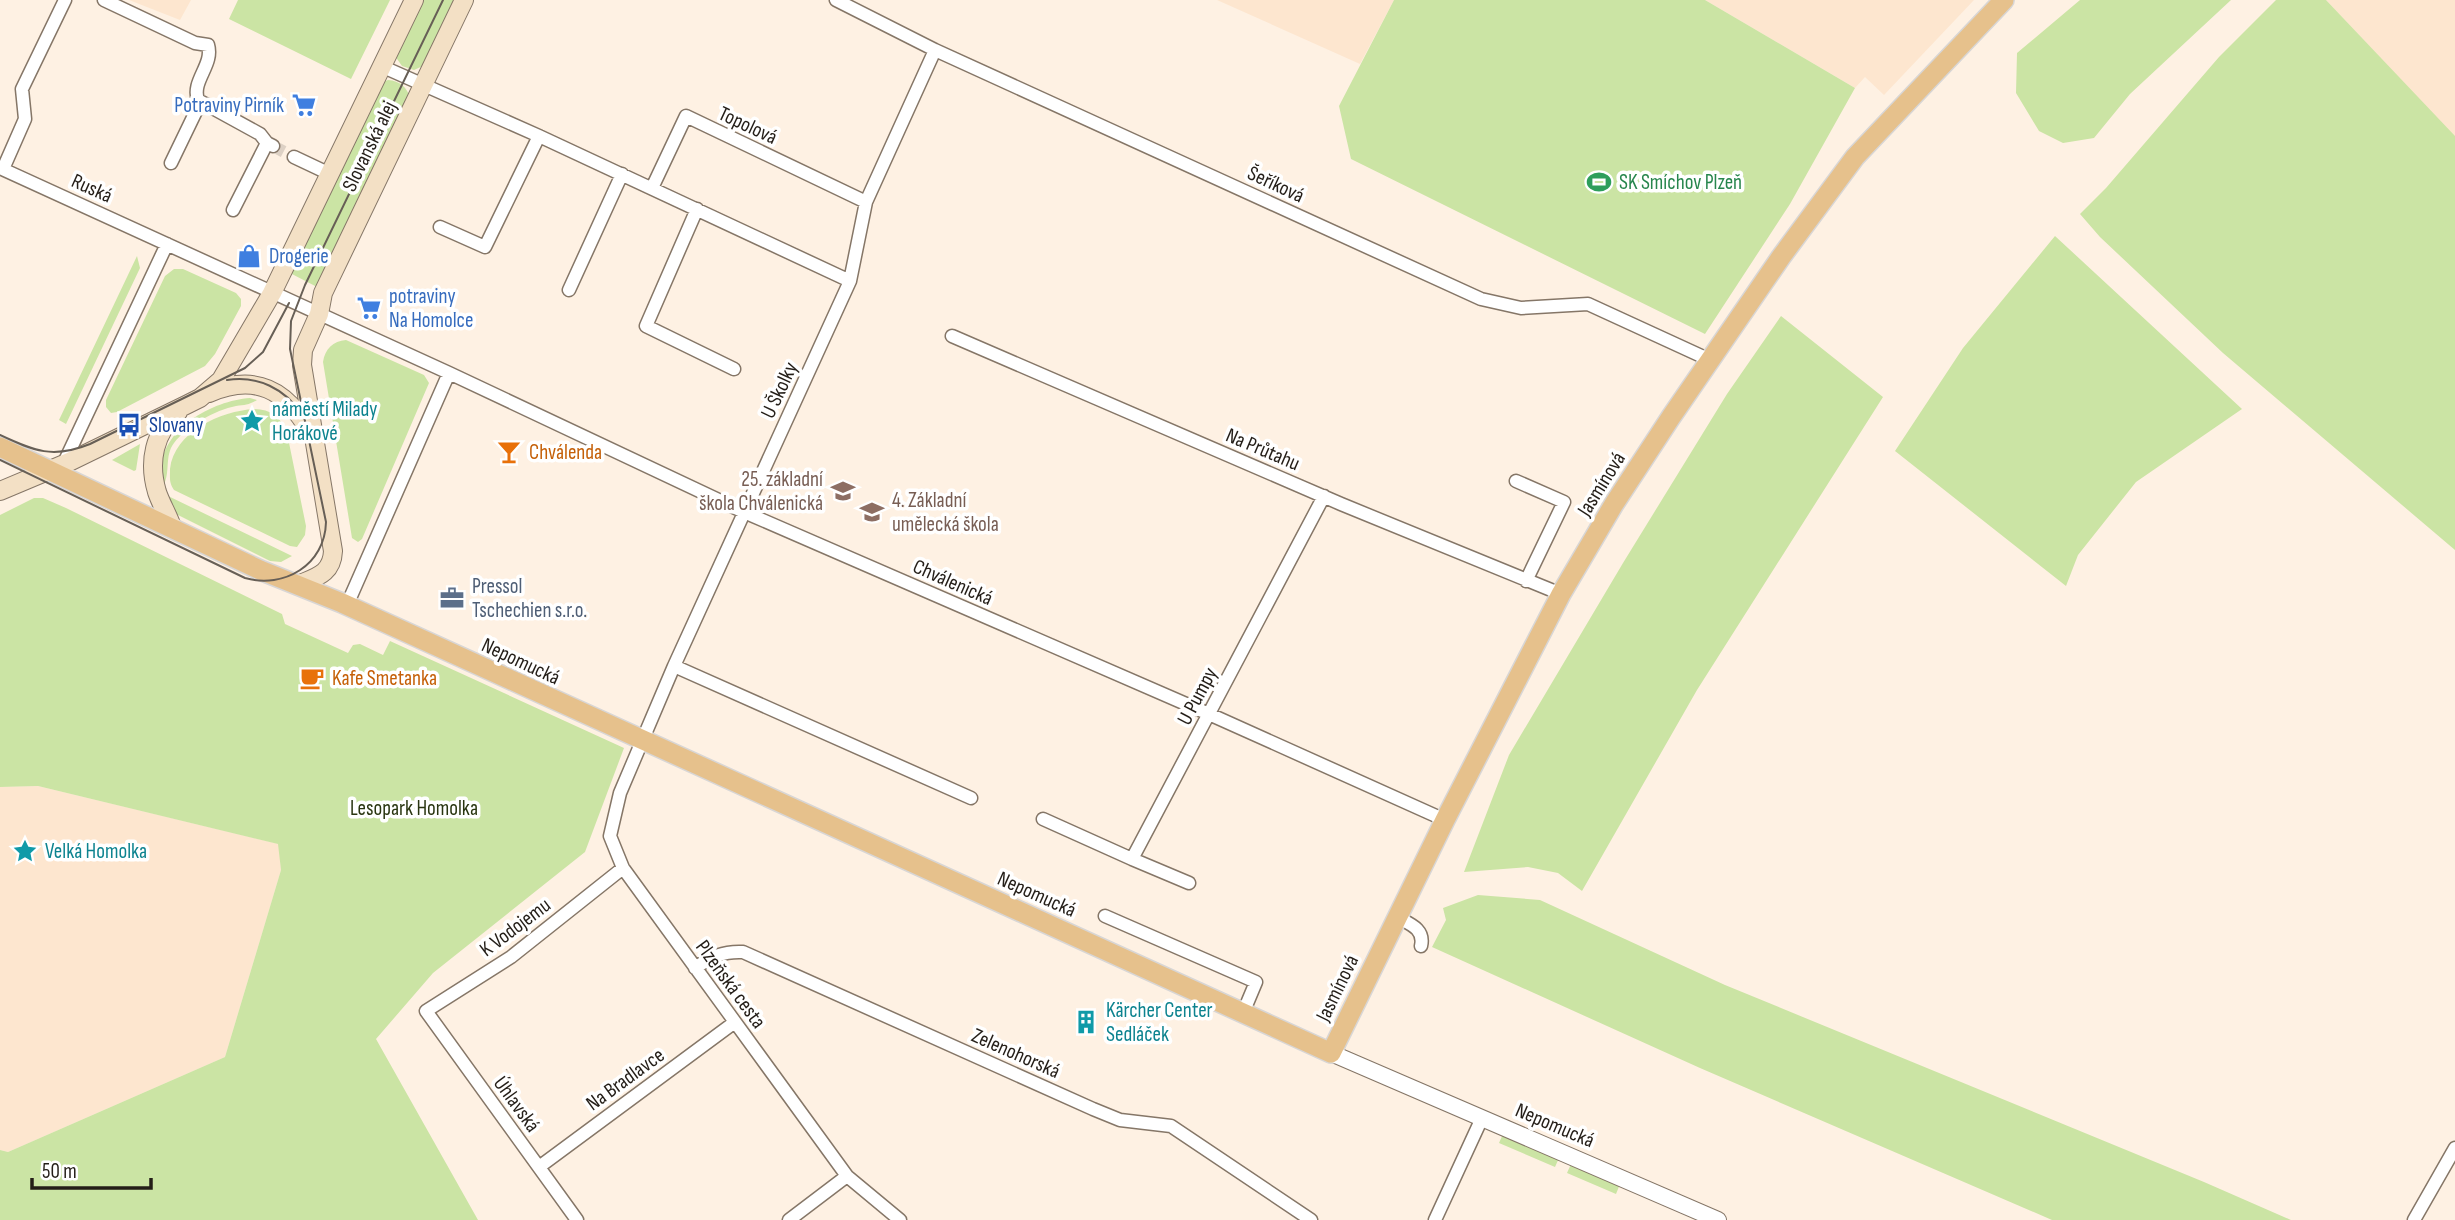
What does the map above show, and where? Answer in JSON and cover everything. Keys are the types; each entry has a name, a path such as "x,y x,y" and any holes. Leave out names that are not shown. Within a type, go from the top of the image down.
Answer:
{"main road":[{"name":"Slovanská alej","path":"272,293 414,0"},
{"name":"Slovanská alej","path":"319,314 323,293 464,0"},
{"name":"Jasmínová","path":"1331,1053 1445,820 1561,594 1614,504 1781,257 1855,158 2004,0"},
{"path":"172,527 158,494 153,464 156,444 164,427 221,380 272,293"},
{"path":"319,314 302,357 333,551 330,583 334,595 344,604"},
{"path":"0,491 237,384 265,387 282,396 304,421 316,445"},
{"path":"0,447 56,468 172,527 344,604"},
{"path":"298,585 321,577 331,562"},
{"name":"Nepomucká","path":"344,604 1331,1053"}],"street":[{"path":"1,169 25,120 22,89 65,0"},
{"path":"104,0 195,43 208,45 211,54 196,94 200,103 260,134 270,144 233,210"},
{"name":"Šeříková","path":"836,0 935,50 1481,299 1521,308 1588,304 1710,360"},
{"name":"U Školky","path":"643,741 850,281 866,202 935,50"},
{"path":"381,66 540,136 850,281"},
{"path":"171,163 200,103"},
{"name":"Topolová","path":"652,188 686,117 866,202"},
{"path":"440,227 485,247 540,136"},
{"path":"294,157 330,174"},
{"name":"Ruská","path":"1,169 167,244"},
{"path":"569,290 622,174"},
{"path":"697,209 646,326 734,369"},
{"path":"56,468 167,244 449,373 344,604"},
{"name":"Na Průtahu","path":"952,335 1324,496 1561,594"},
{"name":"Chválenická","path":"449,373 744,512 1209,714 1445,820"},
{"path":"1516,481 1564,502 1526,581"},
{"name":"U Pumpy","path":"1132,859 1324,496"},
{"path":"674,667 971,798"},
{"name":"Plzeňská cesta","path":"643,741 620,793 610,836 623,868 847,1176 900,1220"},
{"path":"1043,819 1189,883"},
{"name":"K Vodojemu","path":"426,1011 511,957 623,868"},
{"path":"1105,916 1256,982 1243,1013"},
{"path":"1397,918 1420,931 1423,938 1421,946"},
{"name":"Zelenohorská","path":"695,968 713,956 728,951 743,952 1120,1120 1171,1126 1311,1220"},
{"name":"Úhlavská","path":"426,1011 577,1220"},
{"name":"Na Bradlavce","path":"539,1167 735,1023"},
{"name":"Nepomucká","path":"1331,1053 1718,1220"},
{"path":"1435,1220 1482,1118"},
{"path":"2413,1220 2455,1148"},
{"path":"789,1220 847,1176"}],"shaded area":[{"path":"129,0 191,0 180,20"},
{"path":"1217,0 1394,0 1360,64"},
{"path":"1705,0 1974,0 1884,95 1865,77 1855,88"},
{"path":"2326,0 2455,0 2455,137"},
{"path":"38,786 279,844 281,870 225,1057 8,1152 0,1150 0,787"}],"green space":[{"path":"238,0 390,0 351,79 229,19"},
{"path":"419,0 455,0 425,65 414,70 402,66 395,56"},
{"name":"SK Smíchov Plzeň","path":"1394,0 1705,0 1855,88 1790,204 1705,334 1351,159 1339,106"},
{"path":"2080,0 2231,0 2130,94 2094,138 2063,143 2039,131 2016,93 2017,53"},
{"path":"2276,0 2326,0 2455,136 2455,550 2223,353 2100,237 2080,214 2106,188 2219,57"},
{"path":"388,80 402,85 410,98 319,288 288,272 383,82"},
{"path":"2055,236 2242,409 2136,482 2078,555 2066,586 1895,451 1963,348"},
{"path":"137,256 140,268 66,424 59,420"},
{"path":"174,269 183,269 236,293 241,299 241,306 215,354 205,366 111,413 106,407 106,400 165,276"},
{"path":"1781,316 1883,397 1697,690 1582,891 1558,873 1528,867 1464,872 1509,755 1727,394"},
{"path":"346,340 424,375 429,383 362,539 358,542 352,538 323,362 330,346"},
{"path":"250,398 257,400 211,415 194,425 174,443 169,453 167,476 163,486 161,468 173,437 200,414 217,406"},
{"path":"254,409 275,415 287,433 306,526 305,535 297,547 174,490 171,485 173,456 190,434 214,419"},
{"path":"140,444 136,470 112,460"},
{"path":"164,494 292,556 281,562 270,561 176,514"},
{"name":"Lesopark Homolka","path":"34,498 43,498 66,508 282,614 285,624 348,653 353,645 360,644 383,655 390,641 624,748 585,852 433,973 376,1039 478,1220 0,1220 0,1150 8,1152 225,1057 281,870 278,844 38,786 0,787 0,515"},
{"path":"1478,895 1540,900 1725,985 2291,1220 2052,1220 1700,1068 1432,947 1446,920 1443,908"},
{"path":"1503,1134 1559,1158 1555,1167 1499,1143"},
{"path":"1571,1164 1620,1184 1616,1194 1567,1173"}],"tunnel":[{"path":"273,146 294,157"}],"tram line":[{"path":"0,460 245,578 274,580 288,576 310,562 324,537 326,522 290,349 291,321 305,285 443,0"},
{"path":"0,435 44,451 65,451 90,444 245,368 263,352 289,303"},
{"path":"227,380 249,380 270,386 287,397 301,414"}],"place":[{"name":"Potraviny Pirník","path":"304,105"},
{"name":"SK Smíchov Plzeň","path":"1599,182"},
{"name":"Drogerie","path":"249,256"},
{"name":"potraviny Na Homolce","path":"369,308"},
{"name":"náměstí Milady Horákové","path":"252,421"},
{"name":"Slovany","path":"129,425"},
{"name":"Chválenda","path":"509,452"},
{"name":"25. základní škola Chválenická","path":"843,491"},
{"name":"4. Základní umělecká škola","path":"872,512"},
{"name":"Pressol Tschechien s.r.o.","path":"452,598"},
{"name":"Kafe Smetanka","path":"312,678"},
{"name":"Velká Homolka","path":"25,851"},
{"name":"Kärcher Center Sedláček","path":"1086,1022"}]}
